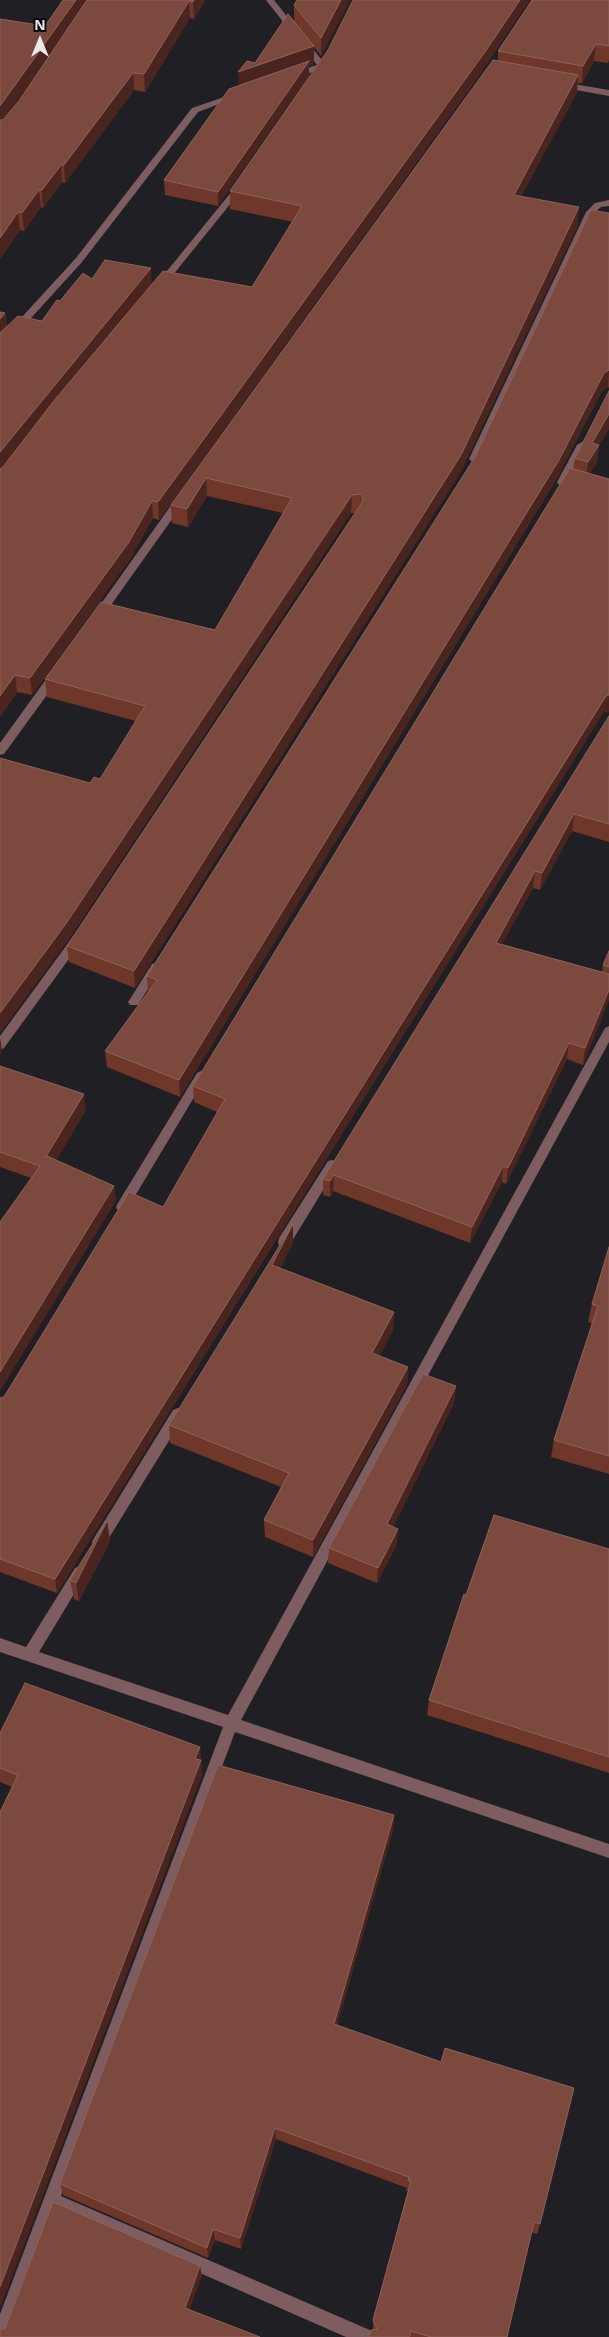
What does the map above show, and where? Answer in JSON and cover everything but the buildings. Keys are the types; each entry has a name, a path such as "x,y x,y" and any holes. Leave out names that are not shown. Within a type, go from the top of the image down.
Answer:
{"street":[{"path":"270,0 324,62"},
{"path":"286,79 324,62"},
{"path":"311,82 324,62"},
{"path":"554,84 609,93"},
{"path":"0,347 79,260 195,110 250,91"},
{"path":"157,289 243,182"},
{"path":"471,465 590,212 598,205 609,203"},
{"path":"554,496 569,480 587,435"},
{"path":"93,622 186,492"},
{"path":"0,751 64,662"},
{"path":"0,1045 84,929"},
{"path":"134,1002 160,960"},
{"path":"0,2336 231,1724 609,1031"},
{"path":"114,1220 207,1066"},
{"path":"280,1249 337,1156"},
{"path":"29,1655 186,1402"},
{"path":"0,1645 609,1851"},
{"path":"51,2200 366,2337"}]}
